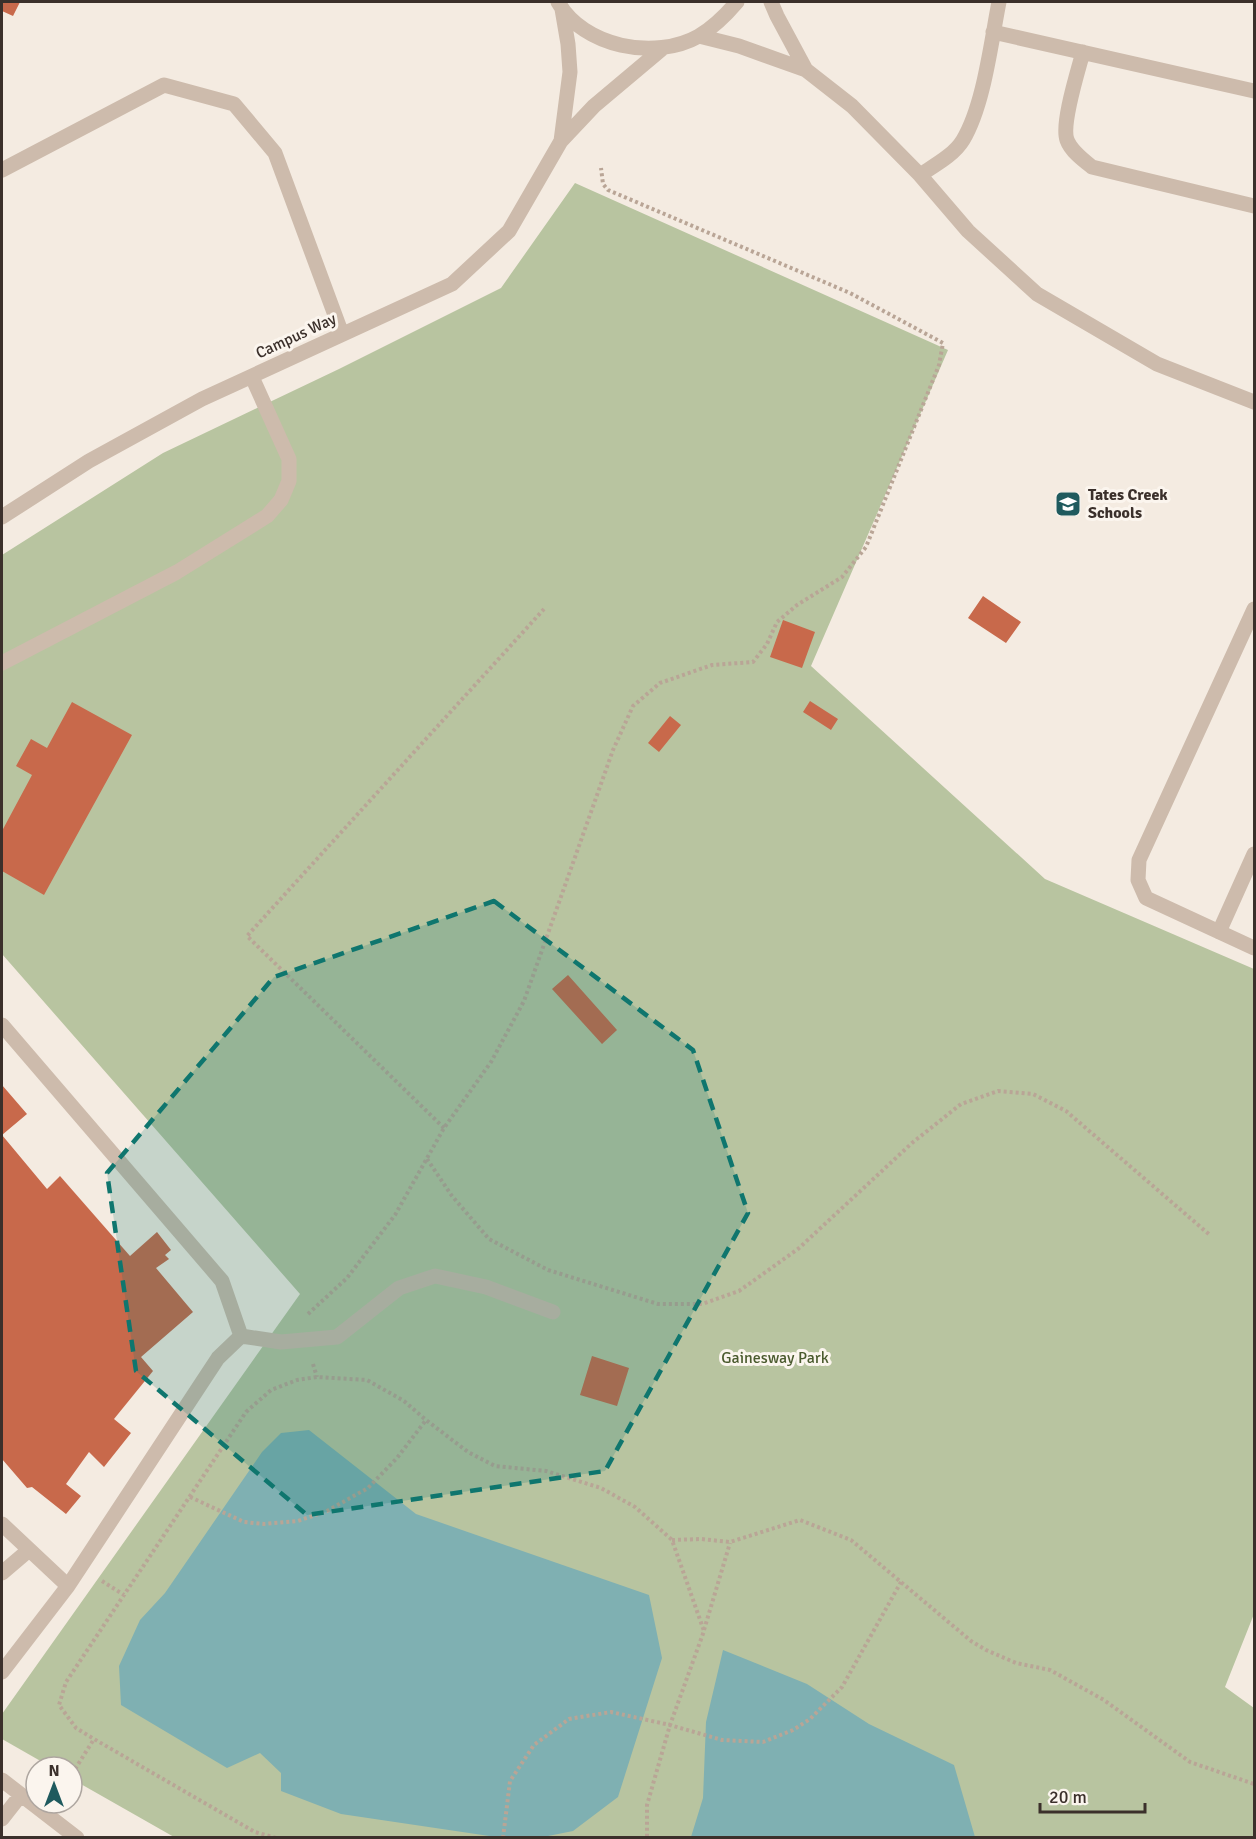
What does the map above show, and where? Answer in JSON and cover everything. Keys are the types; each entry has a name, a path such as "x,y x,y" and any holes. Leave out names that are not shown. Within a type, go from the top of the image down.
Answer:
{"street":[{"path":"560,5 582,27 607,41 634,48 663,48 682,44 699,36 720,21 737,2"},
{"path":"771,2 806,70"},
{"path":"921,175 945,158 963,141 978,103 999,2"},
{"name":"Campus Way","path":"560,5 568,44 570,72 561,141"},
{"path":"993,32 1254,91"},
{"path":"699,36 740,46 806,70 852,106 921,175 968,231 1037,294 1157,364 1254,402"},
{"name":"Campus Way","path":"2,517 88,461 201,399 452,284 509,231 561,141 594,106 663,48"},
{"path":"1083,52 1066,118 1066,139 1078,155 1092,167 1254,206"},
{"path":"2,170 164,85 234,104 275,153 342,334"},
{"path":"2,663 177,572 267,516 281,501 289,481 289,459 252,377"},
{"path":"1254,609 1139,860 1138,880 1146,898 1254,948"},
{"path":"1219,932 1254,854"},
{"path":"2,1025 222,1281 241,1336"},
{"path":"241,1336 281,1342 337,1337 399,1288 435,1275 486,1287 553,1312"},
{"path":"2,1672 68,1586 218,1358 241,1336"},
{"path":"2,1524 68,1586"},
{"path":"2,1573 29,1550"},
{"path":"2,1780 77,1838"},
{"path":"2,1819 20,1796"}],"path":[{"path":"317,1377 300,1321 347,1278 394,1215 444,1128 491,1062 524,1001 613,750 633,706 660,683 712,665 753,662 767,644 777,622 797,605 842,577 866,547 939,365 943,343 850,293 608,190 603,184 601,168"},
{"path":"444,1128 247,936 527,625 544,609"},
{"path":"426,1159 452,1196 489,1239 548,1270 658,1304 702,1304 740,1291 798,1249 912,1143 961,1104 998,1091 1033,1094 1066,1111 1211,1236"},
{"path":"276,1838 255,1832 94,1739 76,1728 59,1706 66,1682 246,1412 271,1390 297,1380 317,1377 367,1380 404,1401 468,1452 495,1466 546,1472 601,1488 635,1507 672,1540 704,1631"},
{"path":"190,1497 244,1522 264,1524 298,1521 327,1511 368,1488 397,1458 426,1420"},
{"path":"672,1540 701,1539 730,1542 800,1520 851,1540 971,1641 1016,1663 1050,1670 1104,1700 1190,1762 1254,1784"},
{"path":"647,1838 647,1805 670,1725 704,1631 730,1542"},
{"path":"502,1838 510,1781 534,1745 569,1719 611,1712 670,1725 722,1740 763,1742 793,1730 810,1719 842,1687 901,1582"},
{"path":"104,1583 124,1595"},
{"path":"84,1755 94,1739"}],"highlighted area":[{"path":"494,901 693,1050 748,1213 605,1471 307,1515 136,1371 107,1173 274,977"}],"green space":[{"name":"Gainesway Park","path":"575,183 948,350 811,666 1045,879 1254,969 1254,1614 1225,1687 1254,1708 1254,1837 174,1837 84,1786 84,1755 30,1755 2,1739 2,1714 300,1294 2,954 2,555 163,453 501,288"}],"water":[{"path":"309,1430 416,1514 649,1595 662,1658 618,1797 573,1831 543,1837 496,1837 341,1814 281,1791 281,1773 260,1753 227,1768 121,1705 119,1666 140,1620 165,1593 262,1452 281,1433"},
{"path":"723,1650 807,1684 869,1724 954,1765 975,1837 691,1837 703,1798 706,1722"}],"building":[{"path":"2,2 20,2 13,16 2,11"},
{"path":"983,596 1021,622 1006,643 968,618"},
{"path":"783,620 815,632 802,668 770,657"},
{"path":"810,701 838,719 831,730 803,712"},
{"path":"72,702 132,735 44,895 2,871 2,831 32,775 16,766 31,739 47,748"},
{"path":"670,716 681,725 659,752 648,743"},
{"path":"568,975 617,1030 602,1044 552,989"},
{"path":"2,1085 27,1114 2,1135"},
{"path":"2,1135 47,1189 60,1176 130,1256 157,1232 171,1250 165,1255 169,1259 156,1268 193,1312 141,1357 153,1371 114,1419 131,1433 104,1467 89,1452 66,1484 81,1496 66,1514 32,1487 27,1488 2,1459"},
{"path":"592,1356 629,1368 617,1406 580,1395"}],"place":[{"name":"Tates Creek Schools","path":"1068,504"}]}
